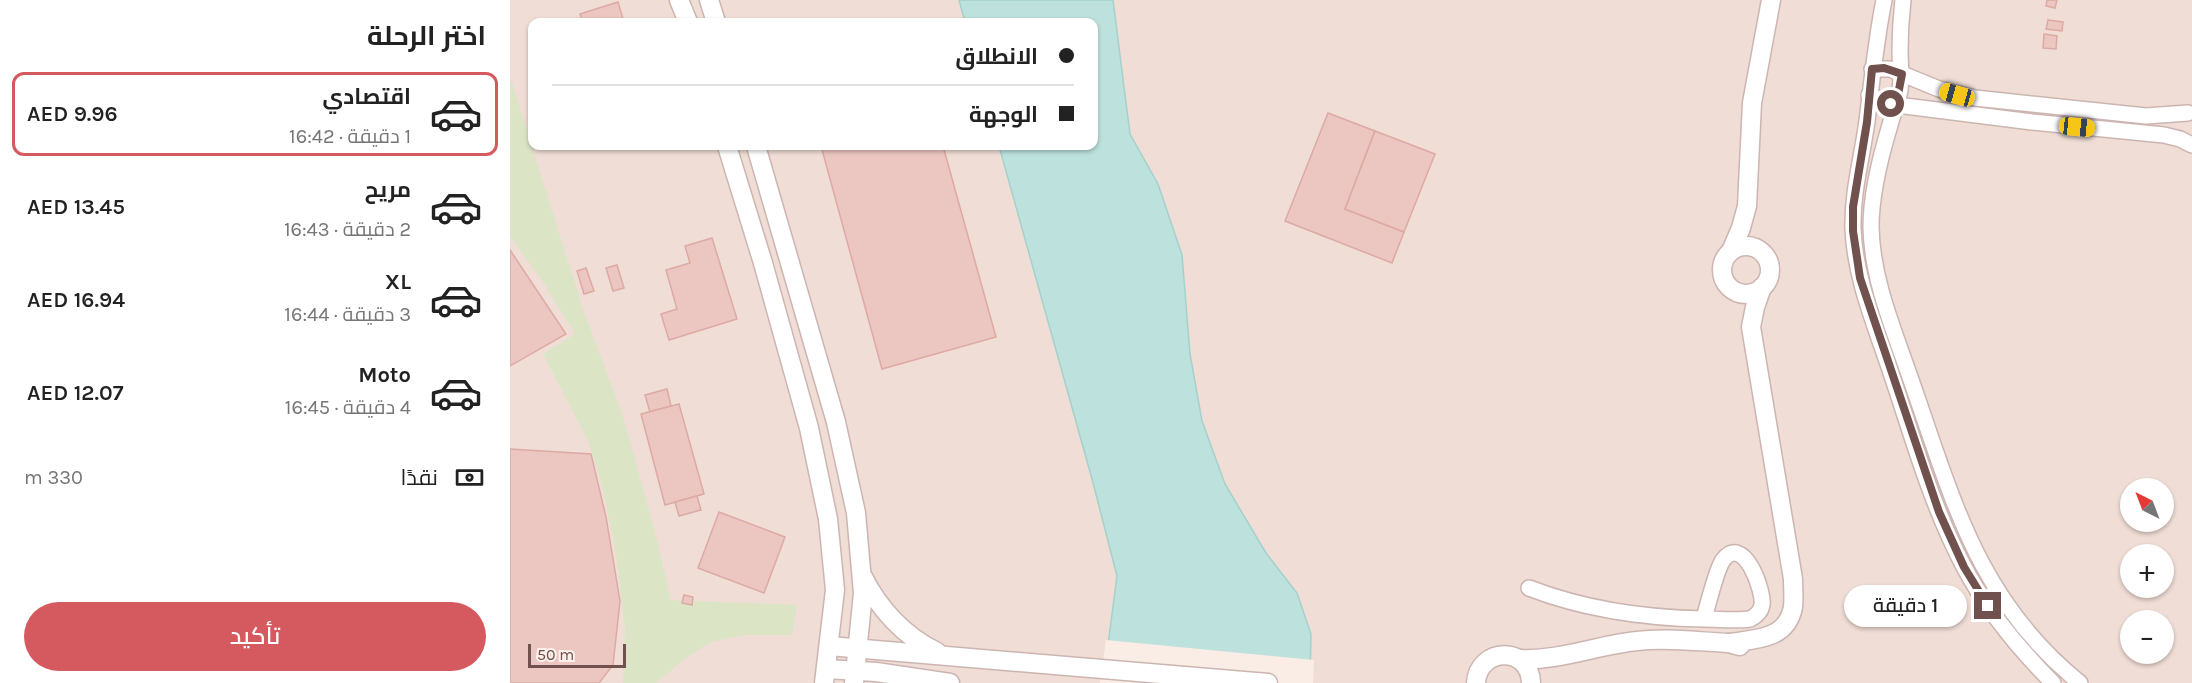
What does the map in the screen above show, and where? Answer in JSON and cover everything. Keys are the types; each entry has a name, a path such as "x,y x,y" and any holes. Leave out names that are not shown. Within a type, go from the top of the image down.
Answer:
{"street":[{"path":"679,0 686,18"},
{"path":"709,0 715,18"},
{"path":"1751,327 1724,282 1721,269 1741,228 1747,206 1752,103 1771,0"},
{"path":"1884,0 1872,69 1853,219 1856,254 1867,300 1929,484 1964,567 1996,619 2053,683"},
{"path":"1903,0 1900,19 1902,74 1872,203 1872,249 1882,293 1954,504 1981,565 2018,621 2039,646 2080,683"},
{"path":"1872,69 1884,68 1939,89 1975,98 2146,116 2190,112"},
{"path":"1869,95 1896,105 2164,135 2190,143"},
{"path":"2190,112 2182,124 2184,136 2190,143"},
{"path":"728,150 763,263 809,428 824,497 835,590 825,676 943,683"},
{"path":"757,150 842,444 856,513 863,593 855,677"},
{"path":"1476,683 1478,674 1488,660 1505,655 1519,659 1544,659 1645,640 1729,643 1769,648 1789,639 1798,626 1802,612 1800,595 1793,579 1751,327 1755,307 1770,269 1769,262 1761,251 1752,229 1747,206"},
{"path":"1732,249 1744,245 1756,247 1761,251"},
{"path":"1730,289 1743,294 1762,288"},
{"path":"1528,588 1583,606 1646,617 1750,619 1758,614 1762,599 1751,565 1742,555 1732,554 1723,560 1704,618"},
{"path":"861,572 878,602 900,627 927,647 944,656"},
{"path":"1645,640 1646,617"},
{"path":"830,645 1005,662 1268,683"},
{"path":"1519,659 1529,672 1533,683 1568,655"}],"shaded area":[{"path":"510,0 2192,0 2192,683 510,683"}],"green space":[{"path":"510,77 528,134 528,150 533,150 584,312 623,416 671,600 797,605 792,635 743,635 711,642 690,655 656,683 623,683 625,628 616,554 602,485 588,441 543,354 575,334 541,279 510,236"}],"water":[{"path":"959,0 1113,0 1130,134 1158,184 1182,255 1190,354 1202,421 1225,484 1266,553 1297,593 1311,634 1310,683 1103,683 1117,576 1000,150 1098,150 1098,18 964,18"}],"pier":[{"path":"1106,640 1314,660 1313,683 1100,683"}],"building":[{"path":"2047,0 2057,0 2055,8 2046,6"},
{"path":"618,2 623,18 582,18 580,14"},
{"path":"2048,20 2063,22 2062,31 2046,29"},
{"path":"2044,34 2057,36 2056,49 2043,48"},
{"path":"1328,113 1375,131 1345,209 1404,232 1392,263 1285,221"},
{"path":"1375,131 1435,154 1404,232 1345,209"},
{"path":"822,150 944,150 996,337 882,369"},
{"path":"712,238 737,319 669,340 661,314 677,309 666,270 690,263 685,246"},
{"path":"510,250 566,334 510,366"},
{"path":"617,265 624,288 613,291 606,268"},
{"path":"586,268 594,291 584,294 577,271"},
{"path":"667,389 671,406 650,412 645,395"},
{"path":"679,404 704,494 665,505 641,414"},
{"path":"510,449 591,454 606,517 620,601 613,665 599,683 510,683"},
{"path":"697,496 701,510 679,516 675,502"},
{"path":"719,512 785,537 764,593 698,568"},
{"path":"684,595 693,597 692,605 682,603"}],"route":[{"path":"1891,104 1896,105 1902,74 1890,69 1872,69 1867,122 1853,207 1853,231 1860,278 1939,512 1964,567 1988,606"}]}
